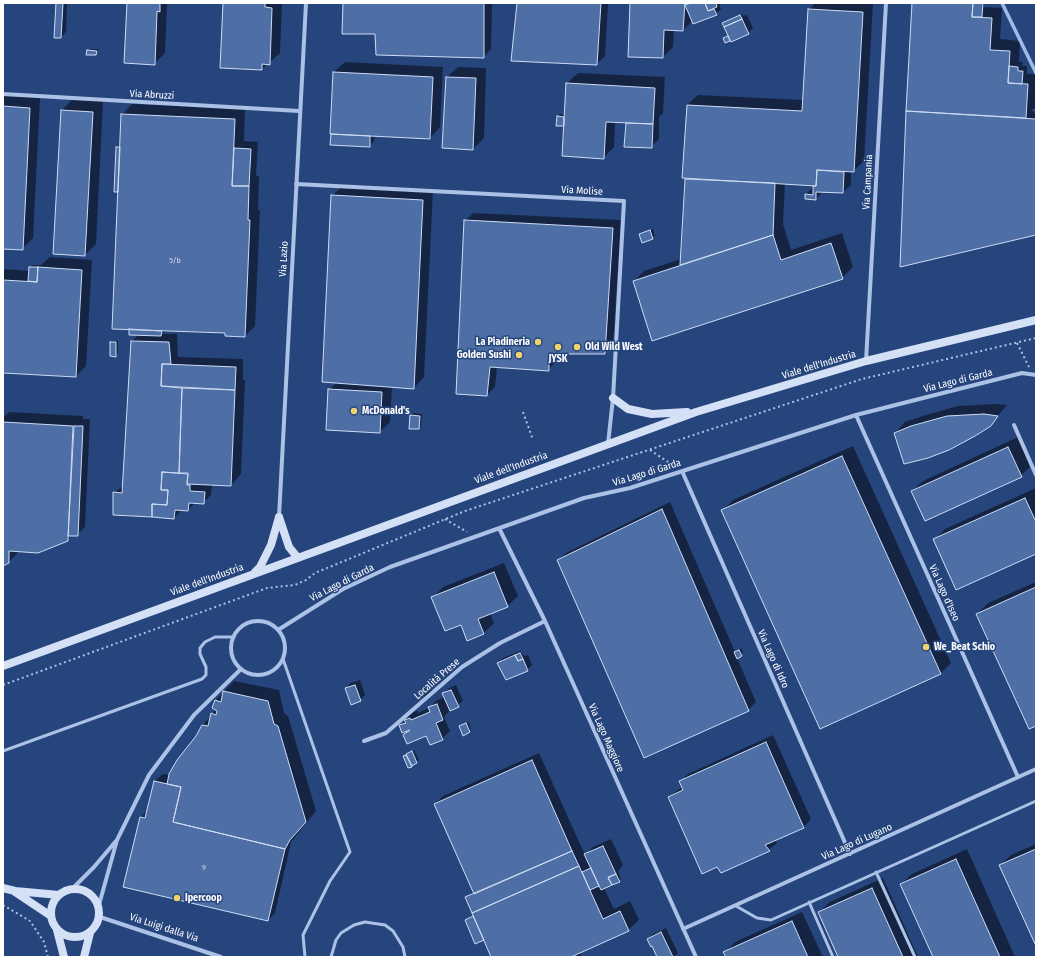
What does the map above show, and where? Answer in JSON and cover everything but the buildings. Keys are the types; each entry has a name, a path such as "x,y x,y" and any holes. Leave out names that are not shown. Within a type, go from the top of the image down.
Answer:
{"main road":[{"name":"Viale dell'Industria","path":"3,666 696,412 866,361 1036,320"},
{"path":"613,398 628,409 652,414 696,412"},
{"path":"279,516 289,547 298,558"},
{"path":"254,573 260,567 271,545 279,516"},
{"path":"3,888 14,891 59,895"},
{"path":"51,916 54,901 59,895 72,889 85,890 96,899 99,905 100,917 95,928 90,933 77,938 63,934 57,929"},
{"path":"14,891 51,916 57,929 64,957"},
{"path":"84,957 90,933"}],"street":[{"name":"Via Lazio","path":"279,516 299,111 306,3"},
{"name":"Via Campania","path":"866,361 886,3"},
{"name":"Via Abruzzi","path":"3,94 299,111"},
{"name":"Via Molise","path":"296,184 624,201 614,351 613,398 608,444"},
{"name":"Via Lago di Garda","path":"278,630 343,589 390,567 584,498 630,488 856,415 1022,373 1035,376"},
{"name":"Via Lago d'Iseo","path":"856,415 1018,777"},
{"path":"1014,425 1036,475"},
{"name":"Via Lago di Idro","path":"682,471 850,854"},
{"name":"Via Lago Maggiore","path":"499,528 545,621 696,957"},
{"name":"Località Prese","path":"364,741 386,733 462,666 500,643 545,621"},
{"path":"254,622 271,624 278,630 285,644 283,659 278,666 264,675 256,675 241,669 235,662 232,654 234,637 238,630 245,624 254,622"},
{"path":"99,905 117,840 149,775 194,715 241,669"},
{"name":"Via Lago di Lugano","path":"683,929 1036,769"},
{"path":"72,889 94,867 117,840"},
{"name":"Via Luigi dalla Via","path":"100,917 221,957"}],"lane":[{"path":"3,751 202,680 206,675 206,667 200,654 200,648 205,642 215,637 234,637"},
{"path":"283,659 350,852 330,881 303,935 305,957"},
{"path":"736,906 757,918 771,920 1036,801"},
{"path":"876,872 916,957"},
{"path":"810,902 832,957"},
{"path":"331,957 336,940 341,933 354,925 365,922 385,925 393,931 403,947 405,957"}],"path":[{"path":"3,684 267,588 295,585 306,580 315,573 465,511 862,379 1036,338"},
{"path":"1017,342 1035,376"},
{"path":"523,412 533,440"},
{"path":"650,450 682,471"},
{"path":"445,519 474,537"},
{"path":"3,905 30,921 44,942 48,957"}],"waterway":[{"path":"1002,3 1036,73"}],"place":[{"name":"La Piadineria","path":"538,342"},
{"name":"JYSK","path":"558,347"},
{"name":"Old Wild West","path":"577,347"},
{"name":"Golden Sushi","path":"519,355"},
{"name":"McDonald's","path":"354,411"},
{"name":"We_Beat Schio","path":"926,647"},
{"name":"Ipercoop","path":"177,898"}]}
